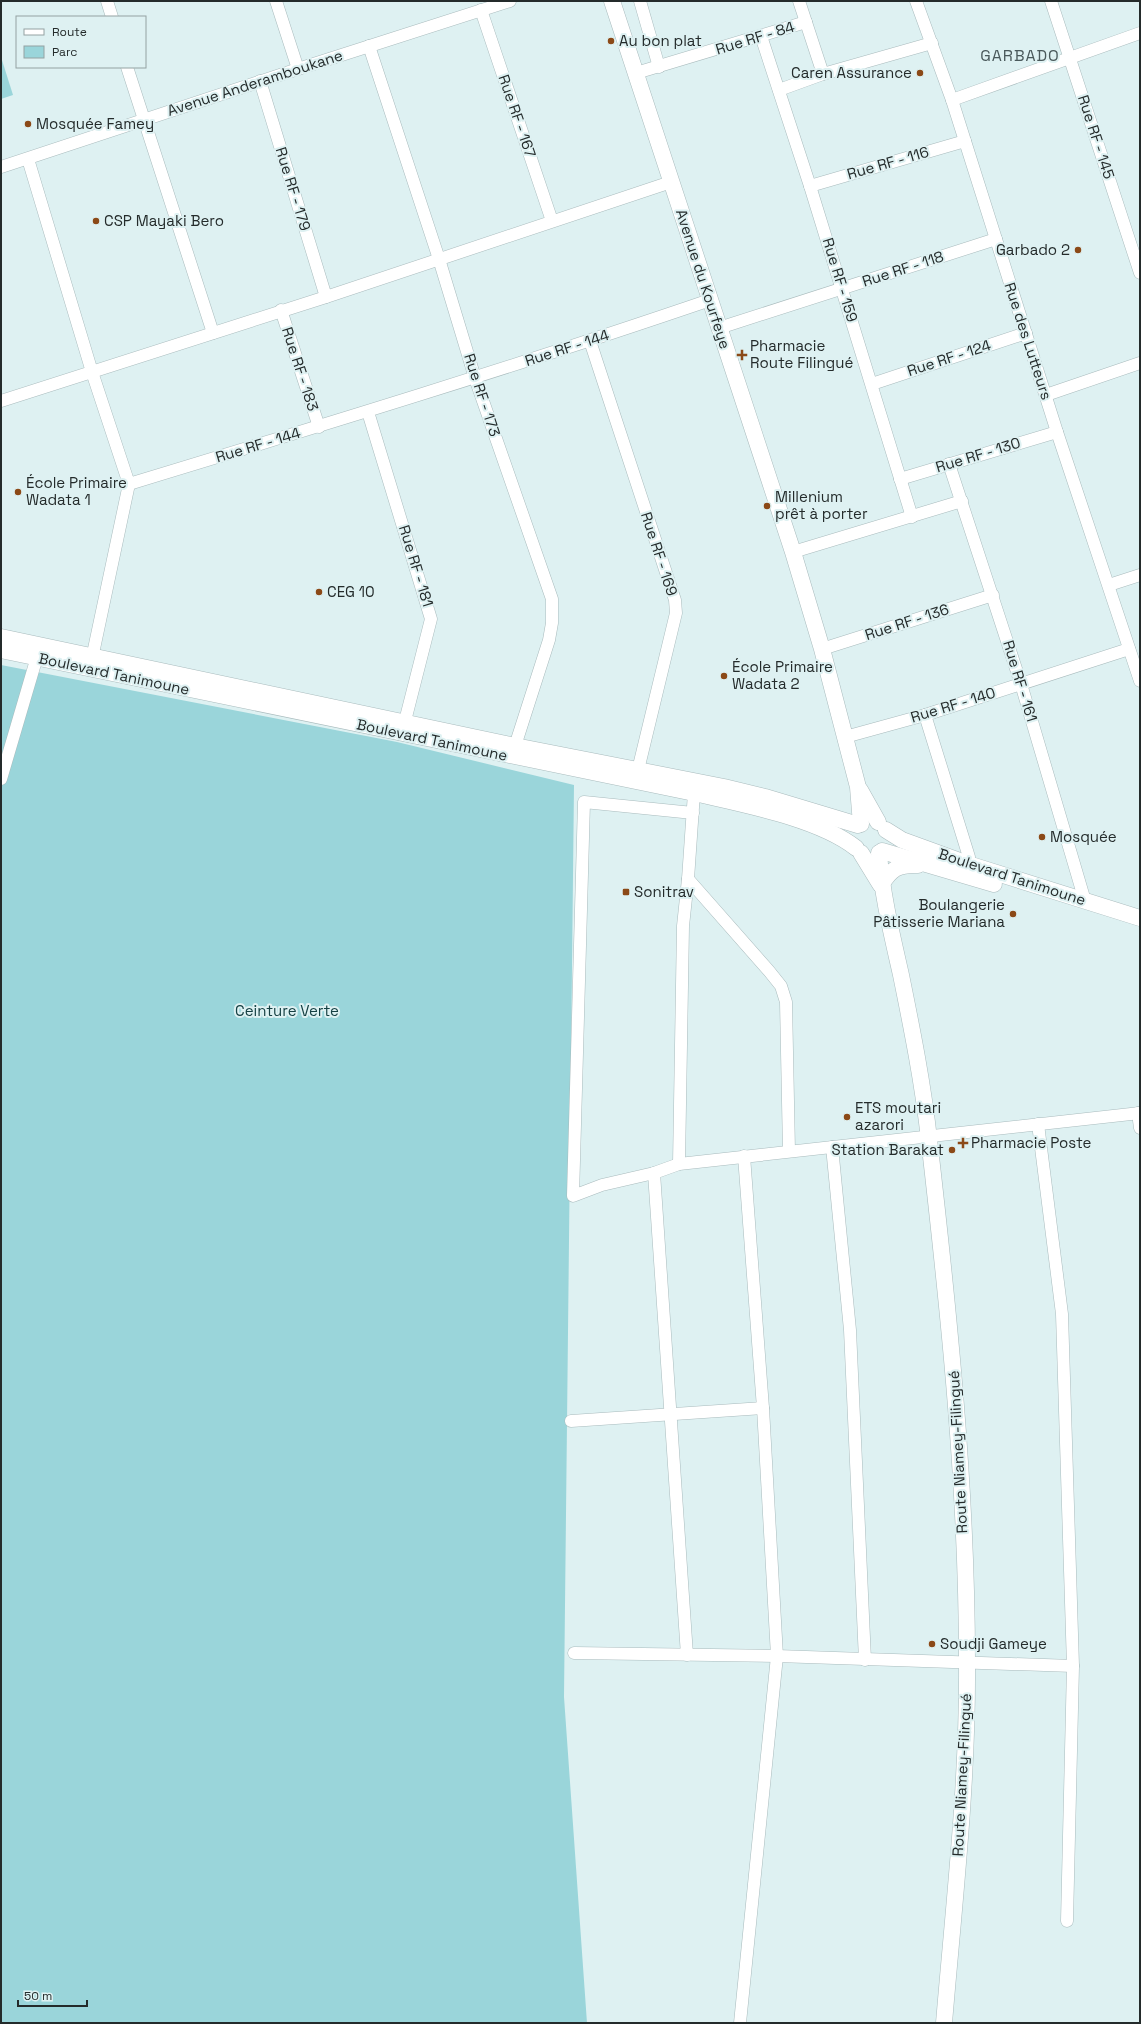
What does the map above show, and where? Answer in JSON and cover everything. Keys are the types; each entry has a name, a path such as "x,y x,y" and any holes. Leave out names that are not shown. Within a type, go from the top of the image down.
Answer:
{"main road":[{"name":"Avenue du Kourfeye","path":"612,1 793,552 822,649 858,787 860,825"},
{"name":"Boulevard Tanimoune","path":"1,637 39,651 90,666 433,734 792,818 843,839 858,850"},
{"name":"Boulevard Tanimoune","path":"1,650 39,651"},
{"name":"Boulevard Tanimoune","path":"90,666 405,722 433,734 515,746 744,791 860,825"},
{"name":"Avenue du Kourfeye","path":"858,787 882,826"},
{"path":"870,820 882,826 888,840 881,852 870,856 858,850 853,836 860,825 870,820"},
{"name":"Boulevard Tanimoune","path":"882,826 902,840 968,864 1140,918"},
{"name":"Route Niamey-Filingué","path":"858,850 881,885"},
{"name":"Boulevard Tanimoune","path":"881,852 931,865 1140,927"},
{"name":"Route Niamey-Filingué","path":"881,852 881,885 901,978 929,1136 954,1367 961,1468 967,1663 964,1785 944,2023"},
{"path":"881,885 888,873 898,867 908,864 931,865"}],"street":[{"path":"107,1 112,16"},
{"path":"276,1 298,69"},
{"name":"Avenue Anderamboukane","path":"1,167 260,81 510,1"},
{"path":"640,1 659,67"},
{"path":"799,1 823,74"},
{"name":"Rue des Lutteurs","path":"916,1 952,100 1057,432 1140,681"},
{"name":"Rue RF - 145","path":"1050,1 1139,266"},
{"name":"Rue RF - 167","path":"481,10 552,222"},
{"name":"Rue RF - 84","path":"636,73 806,22"},
{"path":"952,100 1140,33"},
{"name":"Rue RF - 159","path":"761,36 810,186 912,517"},
{"path":"779,90 823,74 932,43"},
{"name":"Rue RF - 173","path":"369,46 439,259 475,378 552,599 552,623 548,640 515,746"},
{"path":"127,68 213,333"},
{"name":"Rue RF - 179","path":"260,81 326,297"},
{"name":"Rue RF - 116","path":"810,186 965,141"},
{"path":"28,159 92,372 129,484 90,666"},
{"path":"1,401 281,310 326,297 671,182"},
{"name":"Rue RF - 118","path":"719,328 996,240"},
{"name":"Rue RF - 144","path":"129,484 368,412 590,341 710,300"},
{"name":"Rue RF - 183","path":"281,310 319,427"},
{"name":"Rue RF - 124","path":"872,384 1026,333"},
{"name":"Rue RF - 169","path":"590,341 674,600 676,613 638,770"},
{"path":"1046,395 1140,363"},
{"name":"Rue RF - 181","path":"368,412 431,619 405,722"},
{"name":"Rue RF - 130","path":"900,479 1057,432"},
{"name":"Rue RF - 161","path":"949,464 993,594 1085,901"},
{"path":"793,552 962,501"},
{"path":"1109,585 1140,575"},
{"name":"Rue RF - 136","path":"822,649 993,594"},
{"name":"Rue RF - 140","path":"845,737 925,714 1129,649"},
{"path":"1,779 39,651"},
{"path":"925,714 968,857 968,864"},
{"path":"679,1164 683,926 694,794"},
{"path":"693,813 584,802 573,1196 602,1185 654,1173 679,1164 744,1156 1139,1113 1140,1128"},
{"path":"688,879 768,971 784,994 786,1002 789,1151"},
{"path":"1038,1124 1062,1314 1073,1666 1067,1921"},
{"path":"832,1147 850,1330 865,1660"},
{"path":"740,2023 777,1656 763,1408 744,1156"},
{"path":"654,1173 687,1655"},
{"path":"571,1421 763,1408"},
{"path":"574,1654 777,1656 1073,1666"}],"green space":[{"path":"1,57 13,95 1,99"},
{"name":"Ceinture Verte","path":"1,665 397,742 574,785 564,1697 587,2023 1,2023"}],"place":[{"name":"Au bon plat","path":"611,41"},
{"name":"Caren Assurance","path":"920,73"},
{"name":"Mosquée Famey","path":"28,124"},
{"name":"CSP Mayaki Bero","path":"96,221"},
{"name":"Garbado 2","path":"1078,250"},
{"name":"Pharmacie Route Filingué","path":"742,355"},
{"name":"École Primaire Wadata 1","path":"18,492"},
{"name":"Millenium prêt à porter","path":"767,506"},
{"name":"CEG 10","path":"319,592"},
{"name":"École Primaire Wadata 2","path":"724,676"},
{"name":"Mosquée","path":"1042,837"},
{"name":"Sonitrav","path":"626,892"},
{"name":"Boulangerie Pâtisserie Mariana","path":"1013,914"},
{"name":"ETS moutari azarori","path":"847,1117"},
{"name":"Pharmacie Poste","path":"963,1143"},
{"name":"Station Barakat","path":"952,1150"},
{"name":"Soudji Gameye","path":"932,1644"}],"district":[{"name":"GARBADO","path":"1020,55"}]}
